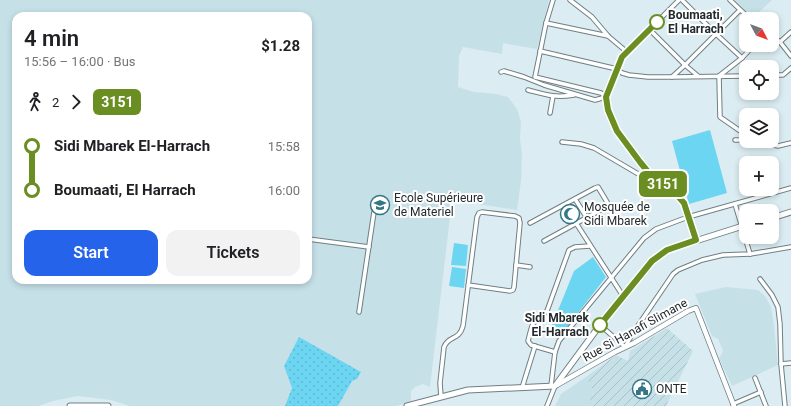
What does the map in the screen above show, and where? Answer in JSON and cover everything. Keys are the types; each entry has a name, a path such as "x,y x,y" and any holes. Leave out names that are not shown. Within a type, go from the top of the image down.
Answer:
{"main road":[{"path":"779,216 791,212"},
{"path":"407,406 468,390 553,386 652,261 667,250 739,227"},
{"path":"70,406 108,406"}],"street":[{"path":"553,0 546,23 535,77 601,93 606,97"},
{"path":"570,0 592,17 608,36 627,52"},
{"path":"679,0 622,57 606,97 608,110 617,131 649,173 676,194 684,203 696,240"},
{"path":"682,0 742,58"},
{"path":"672,77 740,10 730,0"},
{"path":"546,23 608,36"},
{"path":"649,29 698,76"},
{"path":"791,32 780,42 791,56"},
{"path":"540,51 617,69 622,73 629,75 672,77 739,76"},
{"path":"719,76 748,52"},
{"path":"779,75 783,75 791,68"},
{"path":"501,72 504,71 524,77 544,85 594,100 606,97"},
{"path":"719,76 720,117 739,130"},
{"path":"528,90 562,97 576,94"},
{"path":"550,114 553,96"},
{"path":"562,142 581,144 594,148 640,175 659,181"},
{"path":"779,146 791,143"},
{"path":"530,224 595,188 598,188 608,206 544,241"},
{"path":"547,406 553,386 554,352 559,341 644,238 656,229 688,217 791,189"},
{"path":"575,200 587,218"},
{"path":"735,204 739,214"},
{"path":"359,312 374,212"},
{"path":"441,397 440,383 444,347 449,339 456,337 461,332 477,217 479,213 482,212 516,216 519,218 520,223 513,290 510,291 468,285"},
{"path":"576,223 623,296"},
{"path":"312,240 369,247"},
{"path":"748,244 750,254"},
{"path":"554,352 532,345 528,341 534,320 547,311 569,250 575,247 590,246"},
{"path":"600,325 626,347 633,332 673,274 678,270 702,260 723,255 750,254 791,247"},
{"path":"516,265 530,267"},
{"path":"760,279 772,295 778,307 785,406"},
{"name":"Rue Si Hanafi Slimane","path":"553,386 696,308 734,405"},
{"path":"522,388 535,346"},
{"path":"782,364 791,364"},
{"path":"755,378 766,406"},
{"path":"734,405 761,392"}],"shaded area":[{"name":"Ecole Supérieure de Materiel","path":"0,0 549,0 537,49 503,43 502,54 463,47 459,56 458,87 474,92 496,94 508,97 517,109 521,122 521,181 517,210 452,200 430,387 423,384 415,387 411,391 411,402 396,406 130,406 111,400 78,396 53,401 38,406 0,406"},
{"path":"735,0 772,0 759,12 747,12"},
{"path":"710,130 727,193 689,204 672,141"},
{"path":"454,243 468,245 466,266 451,265"},
{"path":"593,257 606,277 560,336 550,330 574,271"},
{"path":"452,267 466,269 464,288 449,286"},
{"path":"726,287 758,290 765,296 771,307 778,365 732,386 719,358 723,352 722,348 718,339 712,336 695,294"},
{"path":"667,328 693,351 666,406 587,406 593,394 586,377 616,355 628,361 630,351"},
{"path":"299,337 361,372 357,379 352,381 338,406 285,406 292,388 284,366"},
{"path":"586,377 593,394 588,406 555,406 561,394"}],"bus line":[{"name":"3151","path":"600,325 652,261 667,250 696,240 684,203 676,194 649,173 640,162 617,131 608,110 606,97 622,57 657,22"}],"place":[{"name":"Boumaati, El Harrach","path":"657,22"},
{"name":"Ecole Supérieure de Materiel","path":"380,205"},
{"name":"Mosquée de Sidi Mbarek","path":"570,214"},
{"name":"Sidi Mbarek El-Harrach","path":"600,325"},
{"name":"ONTE","path":"642,389"}]}
